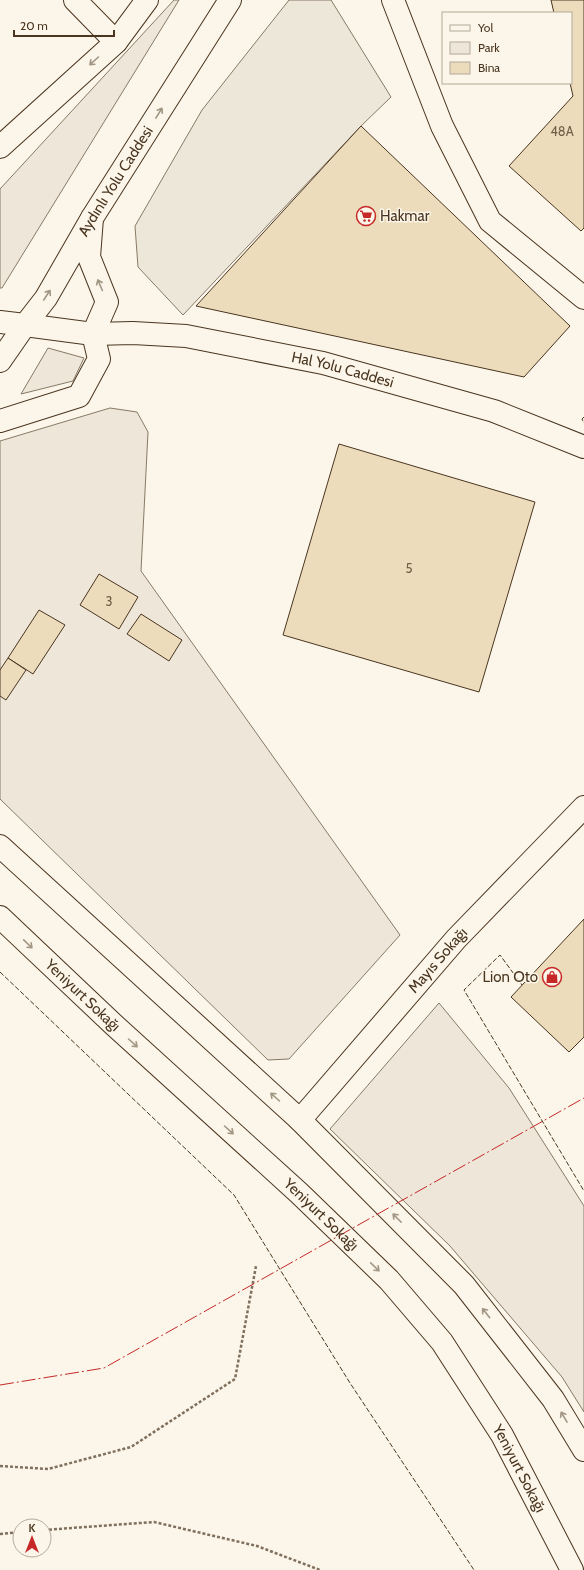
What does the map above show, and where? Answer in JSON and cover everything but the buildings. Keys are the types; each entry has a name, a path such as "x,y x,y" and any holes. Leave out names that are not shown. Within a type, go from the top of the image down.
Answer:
{"street":[{"path":"75,0 116,42"},
{"path":"0,147 116,42 147,0"},
{"name":"Aydınlı Yolu Caddesi","path":"0,361 25,324 46,298 92,218 230,0"},
{"path":"393,0 442,126 490,221 581,290"},
{"path":"0,421 79,396 99,360 93,334 107,302 89,257 92,218"},
{"name":"Hal Yolu Caddesi","path":"0,322 25,324 93,334 133,333 186,336 323,363 494,411 584,447"},
{"name":"Mayıs Sokağı","path":"300,1120 456,939 584,807"},
{"path":"0,846 300,1120 464,1284 553,1400 584,1450"},
{"name":"Yeniyurt Sokağı","path":"0,917 113,1024 299,1193 389,1280 442,1342 502,1435 572,1570"}],"path":[{"path":"0,1466 48,1469 131,1447 235,1379 256,1266"},
{"path":"52,1529 154,1522 257,1546 320,1570"},
{"path":"0,1534 12,1533"}],"green space":[{"path":"174,0 179,0 2,288 0,288 0,189"},
{"path":"48,348 84,358 73,381 21,394"},
{"path":"110,408 137,412 148,432 141,571 400,935 289,1059 268,1060 0,799 0,441"},
{"path":"439,1003 509,1088 584,1206 584,1412 562,1377 450,1246 330,1129"}],"shaded area":[{"path":"289,0 331,0 391,97 361,126 183,315 138,267 135,226 202,110"}],"fence":[{"path":"584,417 582,419 584,423"},
{"path":"522,985 500,955 464,990 584,1191"},
{"path":"0,972 234,1195 350,1383 474,1570"}],"power":[{"path":"0,1385 104,1368 584,1098"}],"place":[{"name":"Hakmar","path":"366,216"},
{"name":"Lion Oto","path":"552,977"}]}
